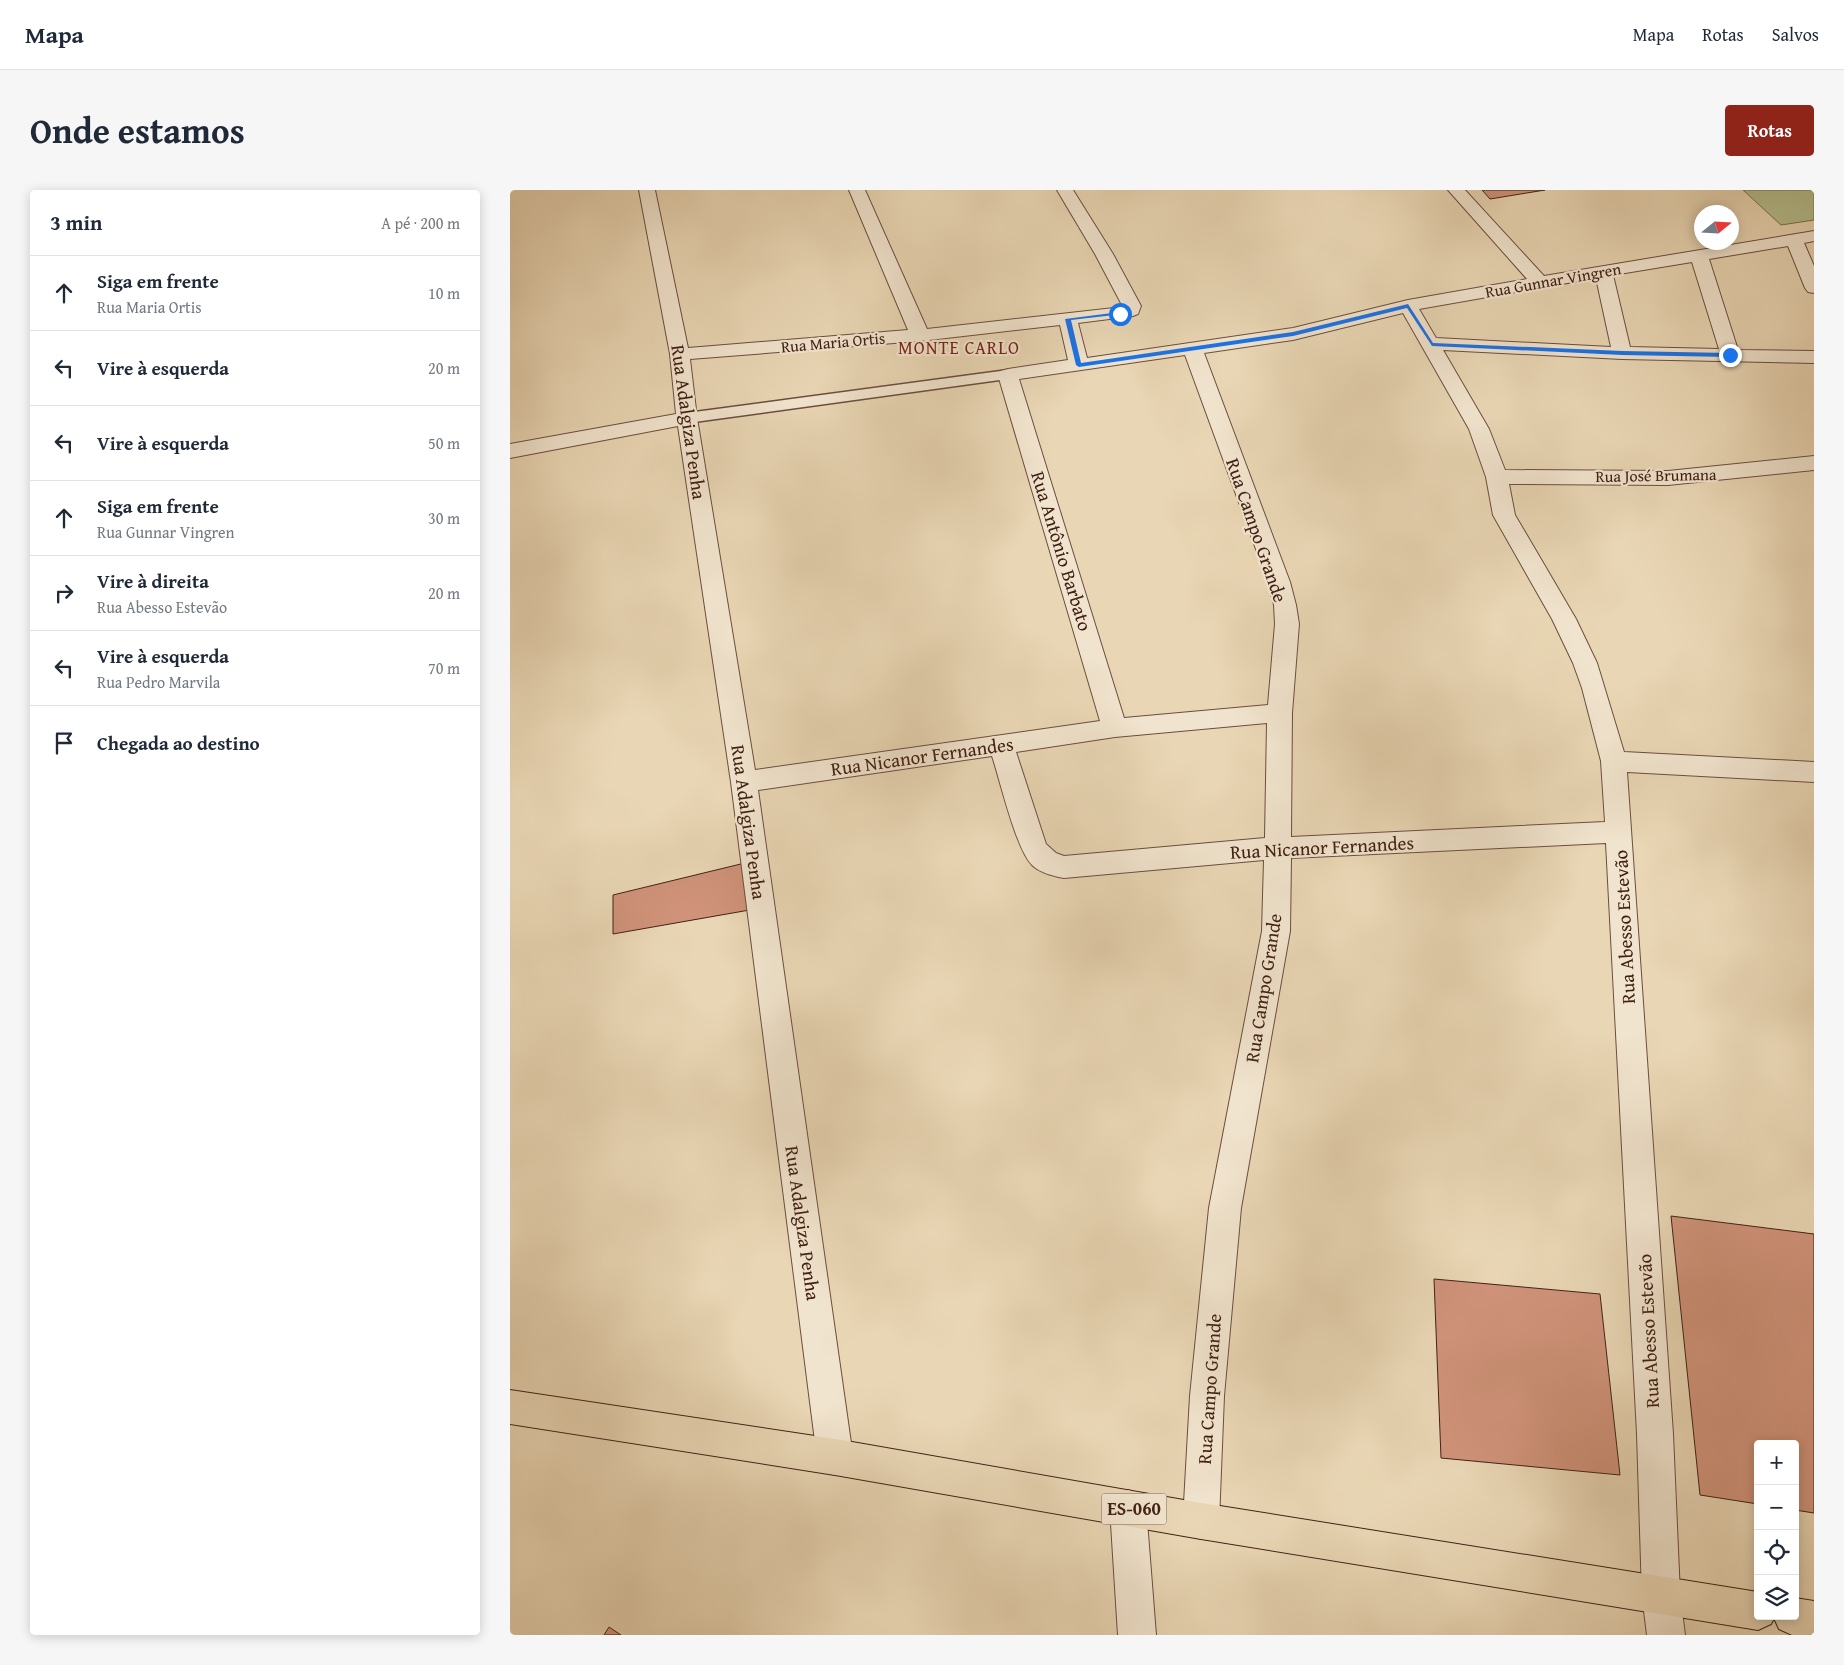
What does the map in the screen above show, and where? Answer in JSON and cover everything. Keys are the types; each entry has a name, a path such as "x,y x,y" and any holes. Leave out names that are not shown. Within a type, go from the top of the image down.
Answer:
{"main road":[{"name":"ES-060","path":"510,1407 835,1457 1201,1521 1754,1610"},
{"path":"1799,1617 1814,1620"}],"street":[{"name":"Rua Adalgiza Penha","path":"647,190 680,354 688,418 744,782 835,1457"},
{"path":"857,190 920,335"},
{"name":"Rua Maria Ortis","path":"680,354 920,335 1120,314 1130,310 1132,306 1104,254 1065,190"},
{"path":"1456,190 1540,282"},
{"name":"Rua Gunnar Vingren","path":"1008,375 1193,350 1293,334 1408,306 1814,236"},
{"path":"1794,240 1814,288"},
{"path":"1699,256 1730,355"},
{"path":"1603,271 1622,353"},
{"name":"Rua Abesso Estevão","path":"1408,306 1432,344 1479,429 1497,476 1504,515 1564,619 1585,663 1594,688 1614,761 1654,1424 1660,1595 1666,1635"},
{"path":"1068,319 1079,365"},
{"path":"1432,344 1622,353 1814,357"},
{"name":"Rua Campo Grande","path":"1193,350 1242,485 1260,528 1285,605 1286,624 1280,713 1276,931 1224,1208 1207,1396 1201,1521"},
{"name":"Rua Antônio Barbato","path":"1008,375 1115,728"},
{"path":"510,451 688,418"},
{"name":"Rua José Brumana","path":"1497,476 1668,478 1814,463"},
{"name":"Rua Nicanor Fernandes","path":"744,782 1115,728 1280,713"},
{"name":"Rua Nicanor Fernandes","path":"1001,744 1034,847 1040,858 1048,864 1064,867 1278,848 1619,832"},
{"path":"1614,761 1814,772"},
{"path":"1128,1508 1137,1635"}],"lane":[{"path":"688,418 1008,375"}],"green space":[{"path":"1743,190 1814,190 1814,220 1781,225"}],"building":[{"path":"1482,190 1545,190 1490,199"},
{"path":"749,862 761,908 613,934 613,895"},
{"path":"1671,1216 1814,1234 1814,1513 1799,1511 1799,1440 1754,1440 1754,1503 1700,1495"},
{"path":"1434,1279 1600,1294 1620,1475 1441,1458"},
{"path":"609,1627 621,1635 604,1635"}],"district":[{"name":"MONTE CARLO","path":"959,348"}],"route":[{"path":"1120,314 1068,319 1079,365 1293,334 1408,306 1432,344 1622,353 1730,355"}]}
